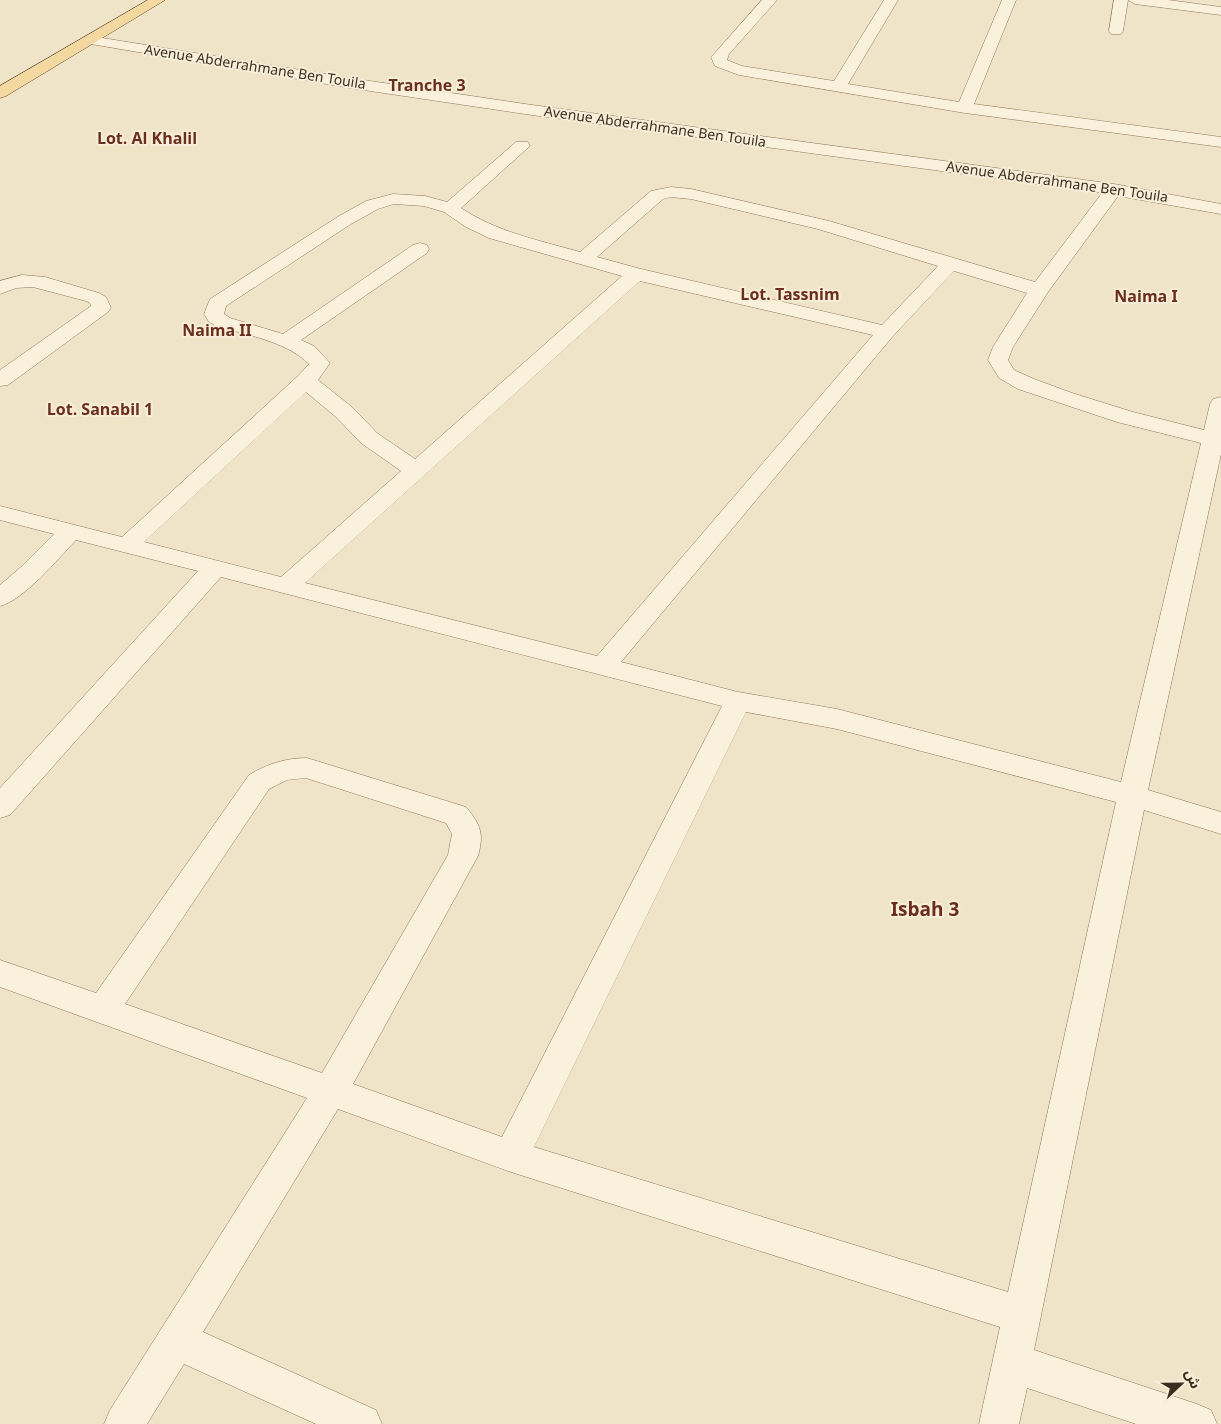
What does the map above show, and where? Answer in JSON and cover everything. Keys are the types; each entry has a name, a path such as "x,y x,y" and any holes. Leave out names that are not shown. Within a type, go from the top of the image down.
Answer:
{"main road":[{"path":"0,94 158,0"}],"street":[{"path":"770,0 719,57 720,63 739,70 965,108 1221,142"},
{"path":"838,87 891,0"},
{"path":"965,108 1009,0"},
{"path":"1116,31 1121,0"},
{"path":"1135,0 1221,11"},
{"name":"Avenue Abderrahmane Ben Touila","path":"90,40 522,109 1114,189 1221,209"},
{"path":"450,208 522,146"},
{"path":"1114,189 1039,290 1003,347 998,360 1006,374 1026,384 1072,401 1125,417 1212,439"},
{"path":"584,258 657,195 671,192 691,194 823,224 1039,290"},
{"path":"126,546 306,381 320,363 307,350 286,341 223,322 216,318 214,309 217,303 372,205 393,198 409,198 450,208 472,223 496,234 636,274 886,332"},
{"path":"286,341 420,249"},
{"path":"603,666 886,332 951,263"},
{"path":"286,586 636,274"},
{"path":"0,288 15,282 32,280 90,296 98,299 101,303 101,308 0,380"},
{"path":"306,381 344,412 369,438 416,470"},
{"path":"999,1424 1132,796 1221,404"},
{"path":"0,513 738,701 837,719 1132,796 1221,823"},
{"path":"0,598 30,573 71,531"},
{"path":"0,807 215,568"},
{"path":"512,1156 738,701"},
{"path":"104,1008 259,782 273,773 288,768 307,768 456,815 465,825 469,838 463,856 330,1092 124,1424"},
{"path":"0,973 104,1008 330,1092 512,1156 1022,1315"},
{"path":"175,1340 362,1424"},
{"path":"1013,1362 1197,1424"}],"district":[{"name":"Tranche 3","path":"427,86"},
{"name":"Lot. Al Khalil","path":"147,139"},
{"name":"Lot. Tassnim","path":"790,295"},
{"name":"Naima I","path":"1146,297"},
{"name":"Naima II","path":"217,331"},
{"name":"Lot. Sanabil 1","path":"100,410"},
{"name":"Isbah 3","path":"925,910"}]}
